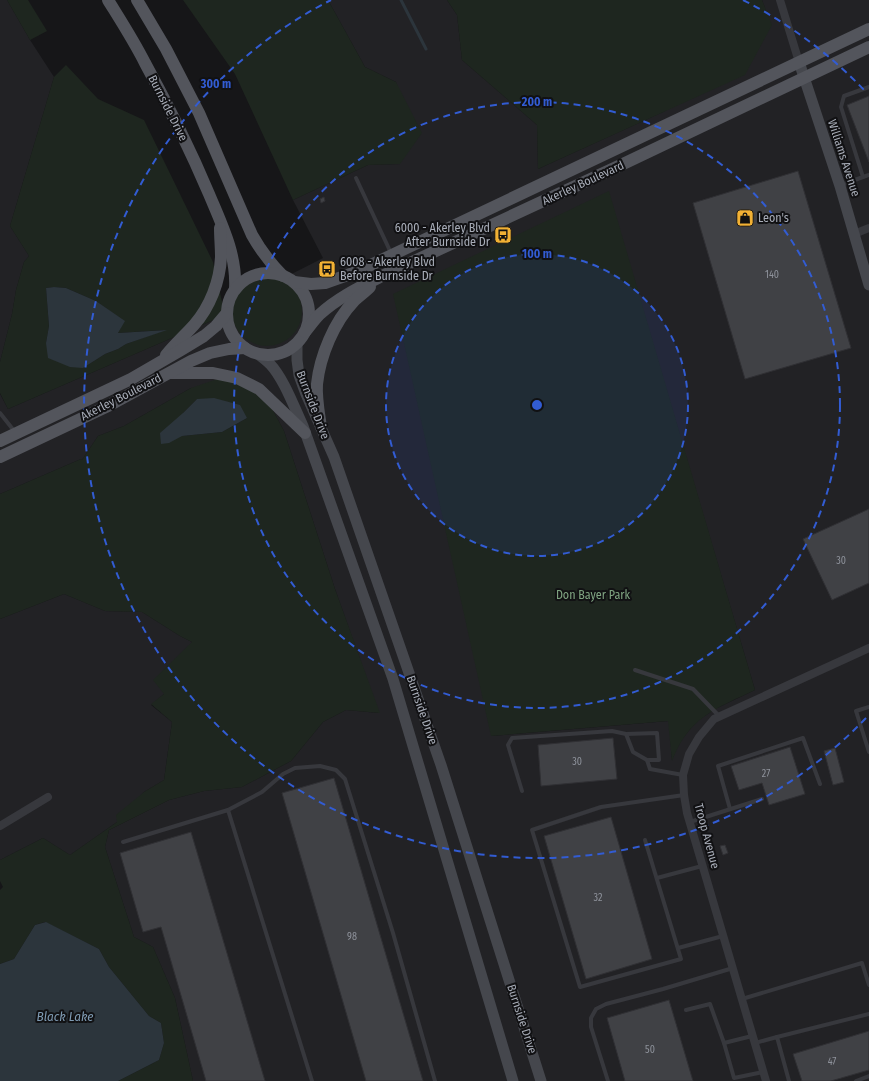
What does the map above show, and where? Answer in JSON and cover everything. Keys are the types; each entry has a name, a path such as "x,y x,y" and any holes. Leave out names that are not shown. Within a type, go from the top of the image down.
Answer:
{"main road":[{"name":"Burnside Drive","path":"108,0 145,62 174,118 219,217 229,242 234,262 236,277 235,289"},
{"name":"Burnside Drive","path":"137,0 166,49 199,113 252,235 262,253 283,276"},
{"name":"Akerley Boulevard","path":"294,282 311,284 325,283 356,272 869,29"},
{"name":"Akerley Boulevard","path":"305,332 318,316 331,304 382,276 616,168 869,47"},
{"name":"Williams Avenue","path":"799,62 840,186 869,285"},
{"path":"160,362 203,314 213,295 220,267 221,256 219,217"},
{"path":"270,273 283,276 294,282 303,292 308,304 309,318 305,332 297,343 285,351 272,355 258,354 245,348 234,338 229,326 227,313 229,300 235,289 245,280 257,274 270,273"},
{"path":"321,427 317,386 320,367 326,347 336,326 353,302 382,276"},
{"name":"Akerley Boulevard","path":"0,441 131,379 204,336 216,326 227,313"},
{"name":"Burnside Drive","path":"297,343 299,375 334,457 441,765 541,1081"},
{"name":"Akerley Boulevard","path":"0,457 110,405 191,361 210,353 229,349 245,348"},
{"name":"Burnside Drive","path":"258,354 270,364 279,376 305,433 393,678 513,1081"},
{"path":"167,373 213,373 236,378 259,389 305,433"}],"street":[{"path":"780,0 799,62"},
{"path":"854,234 869,228"},
{"name":"Troop Avenue","path":"766,1081 689,822 684,795 683,775 689,754 699,737 714,719 869,648"},
{"path":"0,826 48,797"}],"lane":[{"path":"863,177 841,107 844,96 869,87"},
{"path":"840,186 869,175"},
{"path":"356,178 392,255"},
{"path":"0,413 16,434"},
{"path":"635,670 693,689 720,717"},
{"path":"869,707 856,711 869,752"},
{"path":"522,791 508,745 512,738 612,731 626,734 657,733 659,760 647,760 633,752 626,734"},
{"path":"730,809 718,766 803,738 820,784"},
{"path":"647,760 650,769 683,775"},
{"path":"122,842 228,810 262,792 283,774 295,768 320,766 336,770 345,779 393,933 435,1081"},
{"path":"645,840 681,959 580,988 532,830 601,807 684,795"},
{"path":"689,822 762,799"},
{"path":"228,810 312,1081"},
{"path":"657,878 702,866"},
{"path":"678,948 723,936"},
{"path":"742,999 862,963 869,985"},
{"path":"608,1081 591,1027 591,1018 596,1009 606,1004 733,968"},
{"path":"686,1010 710,1004 735,1080 763,1072"},
{"path":"724,1043 777,1037 869,1014"},
{"path":"777,1037 789,1081"},
{"path":"856,1081 869,1076"}],"shaded area":[{"path":"0,0 7,0 30,40 54,77 10,226 29,256 24,262 16,290 12,314 0,362"},
{"path":"328,0 447,0 457,15 462,60 537,125 538,169 665,111 771,25 762,0 869,0 869,1081 193,1081 175,998 153,947 134,937 105,847 109,830 169,800 204,791 242,787 291,761 323,722 346,710 379,713 335,589 284,431 260,386 191,388 124,426 98,436 82,460 81,459 0,494 0,394 8,409 225,315 262,289 323,258 293,200 368,165 400,164 396,82 365,67","holes":["608,192 755,690 715,709 699,720 683,738 672,760 669,721 491,736"]},
{"path":"64,594 105,611 142,612 192,642 164,694 151,705 172,722 164,780 144,792 117,822 70,855 43,838 0,860 0,619"}],"green space":[{"path":"7,0 28,0 47,31 30,40"},
{"path":"183,0 328,0 365,67 396,82 422,133 400,164 368,165 293,200 235,74"},
{"path":"447,0 762,0 772,25 745,75 538,169 537,125 462,60 457,15"},
{"path":"66,65 98,99 144,120 213,262 225,315 8,409 0,393 0,362 12,314 16,290 24,262 29,256 10,226 54,77","holes":["46,288 66,288 96,301 124,321 118,333 165,330 126,344 105,354 83,368 46,343 49,326"]},
{"name":"Don Bayer Park","path":"609,191 755,690 716,709 695,724 679,746 672,761 668,721 491,736 393,294"},
{"path":"260,276 274,276 287,282 296,291 300,297 302,311 300,325 292,336 281,344 274,346 260,346 253,344 242,336 234,325 232,318 232,304 234,297 242,286 253,278"},
{"path":"232,374 260,386 284,431 335,589 380,713 346,710 323,722 291,761 242,787 204,791 169,800 109,830 105,847 134,937 153,947 175,998 193,1081 118,1081 159,1060 164,1043 161,1023 149,1016 109,967 99,949 45,922 35,925 14,959 0,964 0,890 3,887 0,881 0,860 43,838 70,855 117,822 116,815 144,792 164,780 172,722 151,704 164,694 153,680 192,642 142,612 105,611 64,594 0,619 0,494 81,459 82,460 98,436 124,426 191,388","holes":["197,399 247,418 222,432 182,436 183,413"]}],"water":[{"path":"46,288 66,288 96,301 125,321 118,333 167,330 126,344 105,354 83,368 70,367 48,358 46,343 49,326"},
{"path":"214,398 240,405 247,418 222,432 182,436 169,443 161,444 160,433 197,399"},
{"name":"Black Lake","path":"46,922 99,949 109,967 149,1016 161,1023 164,1043 159,1060 118,1081 0,1081 0,964 14,959 35,925"}],"building":[{"path":"869,96 869,162 847,105"},
{"path":"798,171 851,348 745,379 693,203"},
{"path":"324,197 325,201 321,203 320,199"},
{"path":"869,509 869,583 832,600 803,539"},
{"path":"613,738 617,779 541,786 538,745"},
{"path":"790,747 805,794 769,805 762,783 739,790 731,766"},
{"path":"835,748 844,782 833,785 824,751"},
{"path":"334,778 423,1081 366,1081 282,793"},
{"path":"611,817 652,959 586,979 544,836"},
{"path":"191,832 265,1081 206,1081 161,927 143,932 120,853"},
{"path":"725,845 728,853 723,855 720,846"},
{"path":"669,1000 693,1081 625,1081 607,1018"},
{"path":"869,1031 869,1070 831,1081 802,1081 793,1054"}],"waterway":[{"path":"401,0 426,49"}],"place":[{"name":"Leon's","path":"745,218"},
{"name":"6000 - Akerley Blvd After Burnside Dr","path":"503,235"},
{"name":"6008 - Akerley Blvd Before Burnside Dr","path":"327,269"}]}
